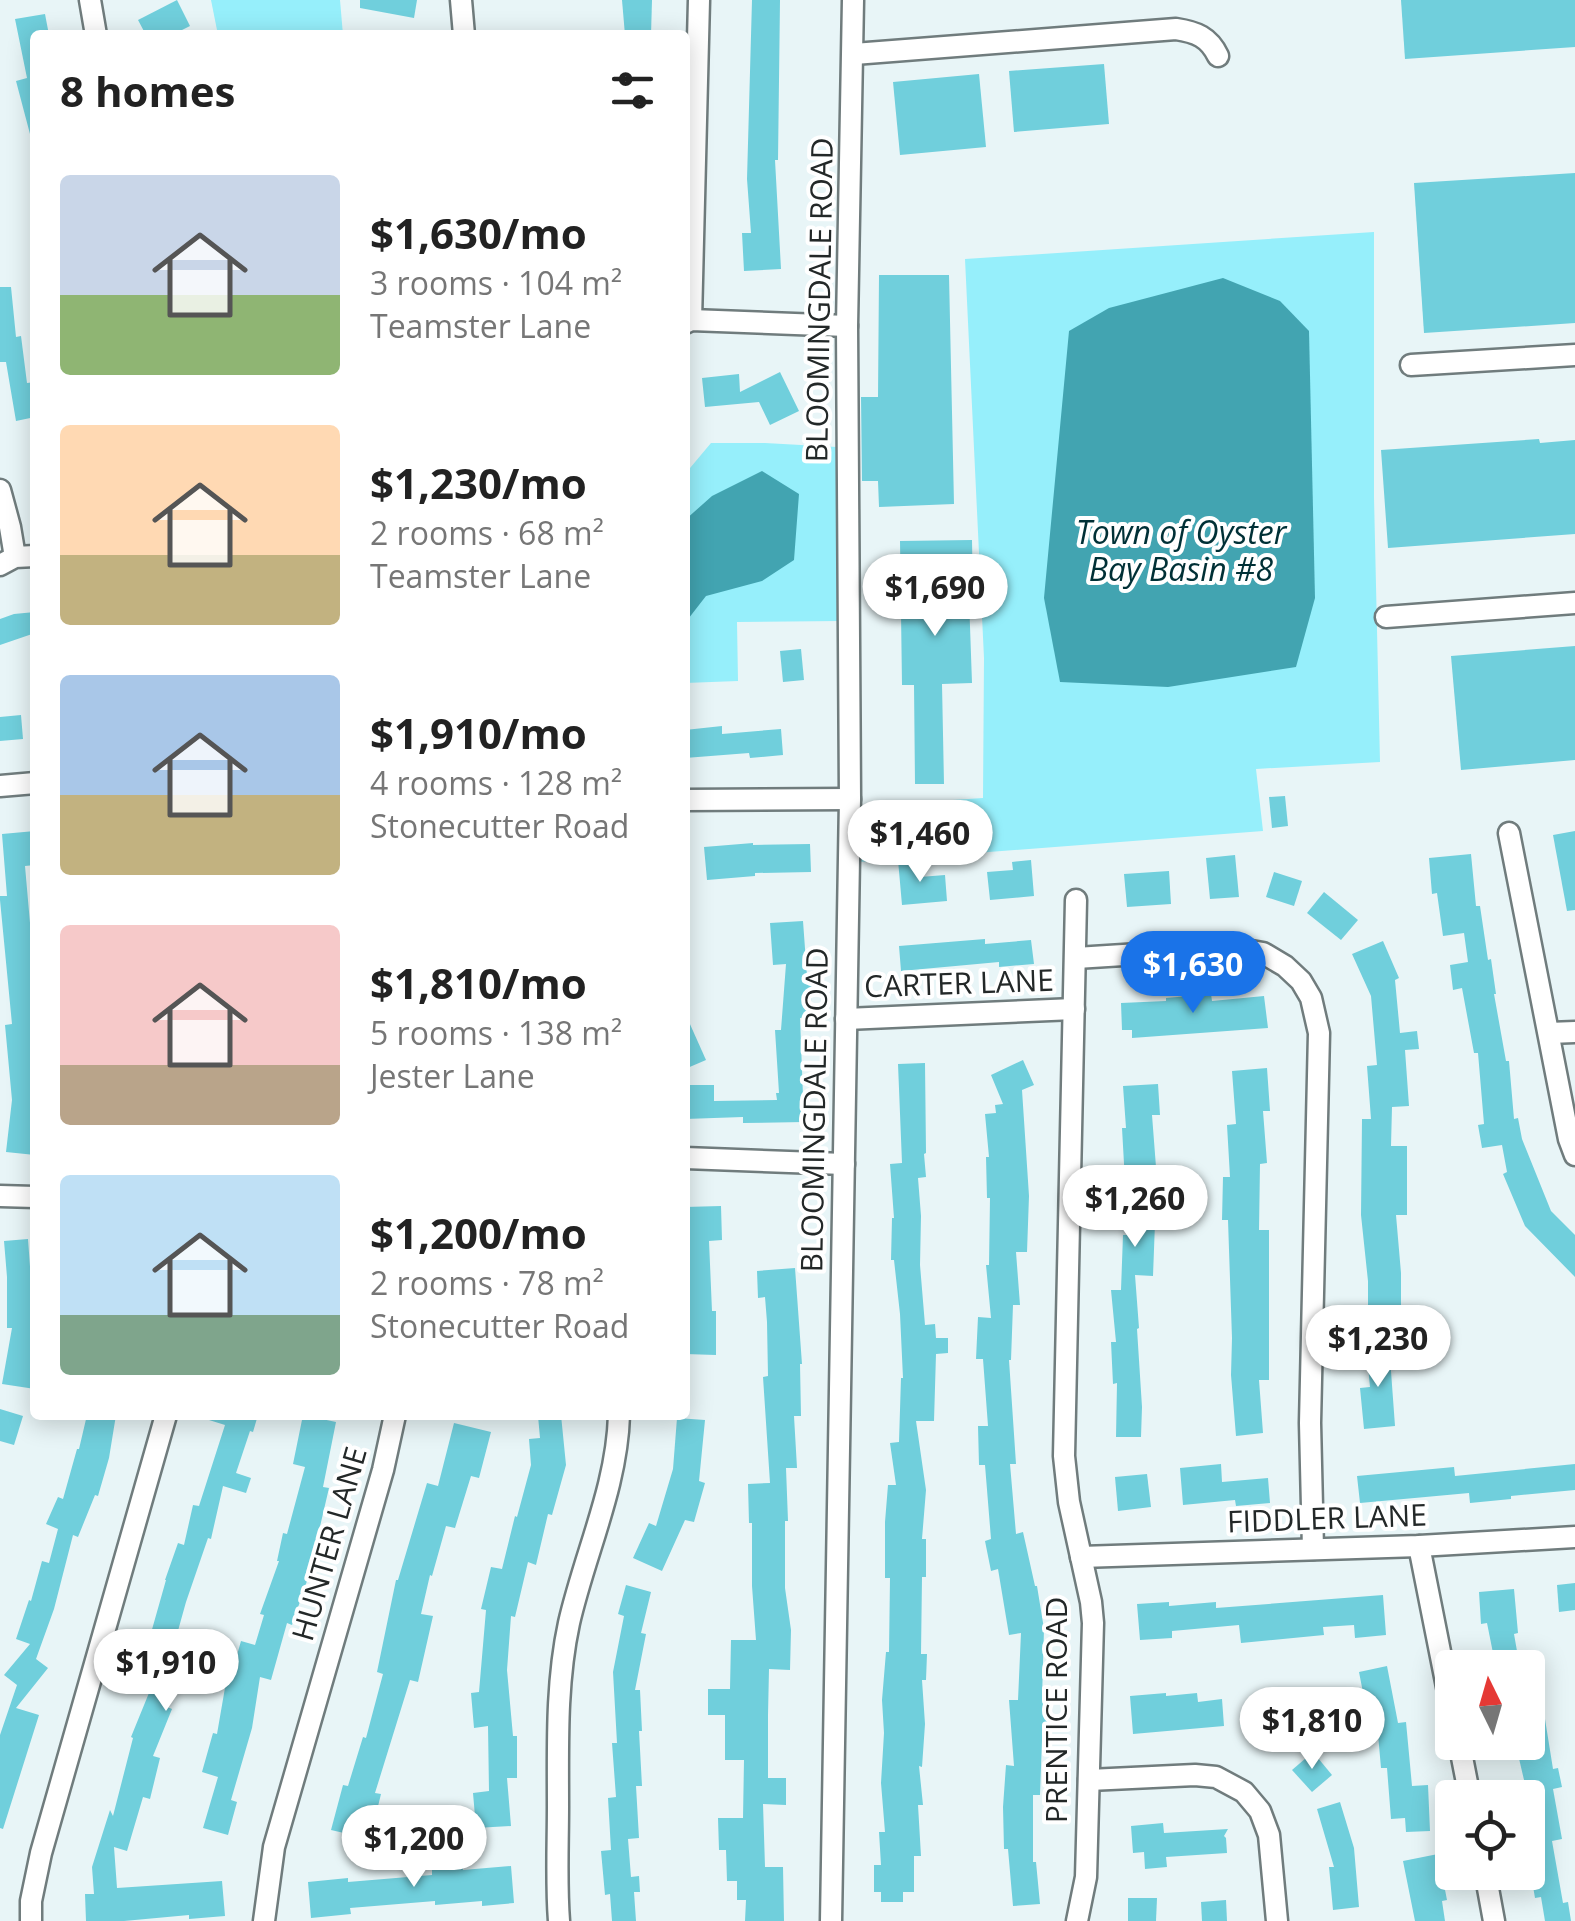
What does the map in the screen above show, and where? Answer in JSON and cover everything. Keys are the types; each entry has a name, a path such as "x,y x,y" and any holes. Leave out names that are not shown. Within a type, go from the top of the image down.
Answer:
{"street":[{"path":"90,0 95,30"},
{"path":"461,0 464,30"},
{"path":"690,263 699,0"},
{"name":"BLOOMINGDALE ROAD","path":"831,1921 850,799 847,326 853,0"},
{"path":"854,54 1176,29 1200,34 1218,56"},
{"path":"690,322 847,326"},
{"path":"1411,365 1575,354"},
{"path":"0,490 17,559"},
{"path":"1386,618 1575,603"},
{"path":"0,786 30,783"},
{"path":"690,800 850,799"},
{"path":"1508,833 1575,1155"},
{"name":"PRENTICE ROAD","path":"1076,900 1064,1456 1093,1623 1086,1877 1077,1921"},
{"path":"1076,958 1234,948 1263,953 1285,966 1312,998 1320,1033 1310,1423 1313,1549"},
{"name":"CARTER LANE","path":"846,1018 1074,1009"},
{"path":"1549,1033 1575,1032"},
{"path":"690,1158 844,1164"},
{"path":"0,1196 30,1197"},
{"path":"31,1921 41,1854 165,1420"},
{"name":"HUNTER LANE","path":"264,1921 274,1847 383,1470 394,1420"},
{"path":"559,1921 561,1673 569,1622 608,1491 619,1420"},
{"name":"FIDDLER LANE","path":"1081,1557 1575,1537"},
{"path":"1419,1546 1440,1650"},
{"path":"1089,1780 1194,1775 1216,1777 1244,1792 1260,1811 1269,1835 1277,1921"},
{"path":"1488,1890 1494,1921"}],"shaded area":[{"path":"211,0 340,0 343,30 217,30"},
{"path":"1374,232 1380,762 1256,769 1263,831 846,863 847,807 983,798 984,658 965,259"},
{"path":"711,443 837,447 840,621 737,622 738,681 690,683 690,468"}],"water":[{"name":"Town of Oyster Bay Basin #8","path":"1223,278 1280,301 1309,331 1315,598 1296,667 1168,687 1060,682 1044,598 1069,331 1109,308"},
{"path":"762,471 799,494 794,560 762,581 706,596 690,617 690,516 712,496"}],"building":[{"path":"177,0 190,26 182,30 143,30 138,20"},
{"path":"360,0 417,0 414,18 360,8"},
{"path":"622,0 652,0 651,30 625,30"},
{"path":"752,0 780,0 775,160 781,269 744,271 742,233 751,233 747,179"},
{"path":"1401,0 1575,0 1575,47 1405,59"},
{"path":"45,14 48,30 30,30 30,134 16,81 27,78 15,19"},
{"path":"1104,64 1109,124 1014,132 1009,71"},
{"path":"979,74 986,147 900,155 893,82"},
{"path":"1575,173 1575,323 1424,333 1414,183"},
{"path":"879,275 949,275 954,504 879,507 878,481 862,481 861,397 878,397"},
{"path":"0,287 11,287 16,337 21,336 27,383 30,383 30,418 16,421 6,362 0,362"},
{"path":"780,372 799,411 770,425 759,402 705,407 702,378 739,374 740,392"},
{"path":"1539,439 1540,443 1575,440 1575,534 1388,548 1381,450"},
{"path":"972,540 972,683 942,684 944,784 915,784 914,685 902,685 900,541"},
{"path":"30,612 30,635 0,645 0,619"},
{"path":"1575,646 1575,760 1461,770 1451,656"},
{"path":"801,649 804,680 783,682 780,651"},
{"path":"21,715 23,739 0,741 0,717"},
{"path":"722,726 722,734 781,729 783,755 690,758 690,729"},
{"path":"1285,796 1288,826 1272,828 1269,797"},
{"path":"30,831 30,866 25,866 30,923 30,1154 6,1152 12,1100 5,1025 12,1024 0,896 7,896 2,834"},
{"path":"1575,831 1575,910 1567,911 1553,835"},
{"path":"810,844 811,872 755,873 707,880 704,847"},
{"path":"1471,854 1476,906 1480,906 1509,1061 1514,1119 1518,1118 1522,1139 1551,1211 1575,1235 1575,1277 1525,1226 1503,1174 1507,1172 1502,1145 1482,1148 1478,1125 1484,1124 1478,1053 1474,1053 1462,988 1453,990 1450,965 1468,962 1464,933 1443,936 1437,893 1432,894 1429,858"},
{"path":"1235,855 1239,897 1210,899 1206,858"},
{"path":"918,858 920,877 945,875 947,901 902,905 898,860"},
{"path":"1031,860 1034,896 990,900 987,872 1013,870 1012,862"},
{"path":"1169,871 1171,904 1127,907 1124,874"},
{"path":"1274,872 1302,881 1294,906 1266,897"},
{"path":"1324,892 1358,920 1341,940 1307,913"},
{"path":"803,921 807,976 813,976 810,1019 800,1018 804,1122 743,1123 743,1117 690,1119 690,1085 714,1085 714,1101 777,1100 775,1030 781,1030 786,964 773,965 770,923"},
{"path":"985,939 985,944 1031,940 1034,964 999,967 999,962 901,971 899,946"},
{"path":"1383,941 1399,978 1395,980 1400,1033 1417,1031 1419,1049 1405,1050 1409,1106 1392,1107 1391,1146 1407,1146 1407,1215 1396,1215 1401,1318 1368,1318 1361,1215 1362,1119 1371,1119 1367,1066 1377,1065 1371,996 1352,954"},
{"path":"1211,994 1212,1001 1264,996 1268,1028 1132,1038 1132,1030 1122,1030 1121,1003"},
{"path":"690,1024 706,1060 690,1067"},
{"path":"1023,1060 1034,1085 1022,1090 1029,1196 1027,1252 1016,1252 1020,1305 1013,1305 1009,1360 1016,1464 1010,1464 1016,1534 1023,1532 1044,1629 1042,1698 1047,1698 1049,1740 1042,1740 1040,1795 1033,1795 1033,1862 1040,1904 1013,1906 1008,1849 1004,1849 1003,1807 1006,1765 1014,1766 1009,1700 1018,1700 1021,1633 1009,1635 998,1569 991,1571 985,1541 991,1539 985,1465 979,1465 978,1426 988,1426 983,1359 976,1359 978,1317 991,1318 986,1265 990,1198 985,1114 996,1113 995,1105 1003,1104 991,1075"},
{"path":"925,1063 926,1177 918,1178 920,1265 925,1325 935,1324 936,1338 948,1338 948,1353 936,1354 934,1421 916,1421 926,1490 921,1654 927,1654 926,1680 922,1680 922,1767 919,1766 923,1805 918,1805 921,1856 914,1856 914,1892 903,1892 903,1902 881,1902 881,1892 874,1892 874,1865 881,1865 879,1832 885,1832 882,1700 889,1652 890,1578 885,1578 885,1522 888,1485 896,1485 890,1443 899,1442 903,1378 900,1314 891,1260 894,1218 890,1164 902,1163 898,1064"},
{"path":"1267,1068 1270,1111 1263,1111 1267,1163 1260,1164 1259,1230 1269,1230 1269,1380 1259,1380 1263,1433 1236,1436 1228,1220 1222,1220 1223,1177 1230,1177 1227,1125 1236,1124 1232,1071"},
{"path":"1158,1084 1160,1115 1152,1115 1161,1222 1155,1223 1153,1276 1135,1275 1141,1437 1116,1437 1117,1383 1113,1384 1111,1342 1116,1342 1111,1290 1121,1290 1123,1235 1128,1235 1123,1086"},
{"path":"721,1206 722,1240 709,1241 716,1355 690,1354 690,1207"},
{"path":"28,1239 30,1388 2,1384 12,1328 7,1328 4,1241"},
{"path":"795,1268 802,1364 801,1416 794,1416 797,1468 786,1468 785,1588 791,1630 790,1670 769,1669 768,1715 768,1778 786,1778 786,1805 763,1804 765,1867 783,1867 784,1921 745,1921 746,1900 737,1900 737,1881 727,1881 726,1850 719,1850 718,1818 743,1818 744,1760 725,1760 725,1715 708,1715 708,1689 730,1689 731,1640 756,1640 748,1484 770,1483 763,1377 768,1376 767,1322 765,1297 758,1298 757,1271"},
{"path":"1389,1344 1395,1426 1364,1429 1360,1388 1370,1387 1366,1346"},
{"path":"0,1409 23,1416 14,1445 0,1441"},
{"path":"86,1420 115,1420 98,1496 95,1495 78,1537 73,1535 36,1659 48,1668 16,1708 39,1715 3,1829 0,1735 17,1685 4,1675 30,1644 16,1639 42,1561 49,1563 58,1529 46,1524 58,1497 63,1499"},
{"path":"209,1420 257,1420 236,1473 251,1478 246,1493 223,1486 211,1539 208,1538 186,1602 169,1663 174,1664 163,1705 172,1709 153,1756 160,1758 150,1799 143,1797 127,1851 114,1847 117,1888 222,1881 225,1916 86,1921 85,1894 94,1894 92,1867 110,1810 113,1816 131,1737 151,1688 143,1686 158,1635 151,1633 165,1580 178,1543 184,1545 193,1505 199,1506 225,1425"},
{"path":"302,1420 336,1422 323,1487 329,1488 308,1578 292,1625 287,1623 271,1680 260,1677 252,1728 231,1800 237,1802 228,1835 203,1828 218,1777 202,1772 213,1733 217,1734 226,1682 229,1683 241,1641 255,1645 264,1615 260,1614 305,1467 293,1464"},
{"path":"538,1420 562,1420 566,1465 552,1515 548,1514 536,1565 528,1562 515,1617 511,1616 507,1670 513,1736 517,1736 517,1778 507,1778 511,1826 476,1828 473,1793 489,1791 488,1726 474,1728 471,1693 479,1692 486,1610 481,1609 491,1567 502,1569 517,1517 531,1465 529,1439 540,1438"},
{"path":"677,1420 705,1420 699,1481 705,1483 694,1522 685,1520 662,1571 633,1558 649,1523 656,1526 673,1469"},
{"path":"454,1423 491,1432 479,1478 471,1476 455,1528 446,1526 430,1575 421,1614 433,1616 418,1682 410,1680 375,1793 381,1794 370,1839 331,1830 343,1785 348,1786 363,1737 366,1738 383,1674 377,1672 396,1580 427,1483 438,1486"},
{"path":"1221,1464 1222,1482 1268,1478 1270,1503 1236,1506 1235,1500 1183,1505 1180,1468"},
{"path":"1575,1464 1575,1490 1470,1503 1469,1493 1360,1503 1357,1476 1454,1467 1455,1476"},
{"path":"1147,1474 1151,1507 1118,1511 1115,1477"},
{"path":"1575,1583 1575,1610 1559,1612 1557,1585"},
{"path":"626,1585 651,1592 641,1633 646,1634 635,1690 640,1690 642,1731 642,1786 636,1786 639,1838 628,1839 631,1877 639,1876 640,1892 634,1892 636,1921 612,1921 601,1851 611,1850 608,1798 616,1797 613,1672 624,1616 618,1614"},
{"path":"1514,1589 1517,1650 1492,1650 1487,1623 1481,1624 1479,1592"},
{"path":"1383,1595 1386,1635 1355,1638 1354,1625 1323,1627 1324,1635 1241,1643 1239,1625 1172,1631 1172,1638 1140,1640 1137,1604 1216,1602 1216,1608"},
{"path":"1387,1666 1398,1723 1406,1722 1412,1786 1428,1785 1430,1831 1406,1832 1405,1818 1391,1819 1387,1768 1381,1768 1376,1712 1367,1713 1359,1672"},
{"path":"1197,1693 1198,1702 1222,1699 1224,1726 1133,1734 1130,1696"},
{"path":"1253,1704 1288,1723 1275,1746 1240,1726"},
{"path":"1545,1719 1553,1769 1558,1768 1562,1787 1553,1789 1562,1839 1552,1841 1563,1903 1568,1902 1571,1921 1545,1921 1541,1897 1535,1898 1534,1890 1545,1890 1545,1780 1524,1780 1519,1760 1545,1760"},
{"path":"1313,1752 1332,1775 1312,1792 1292,1770"},
{"path":"1340,1802 1354,1848 1359,1907 1333,1910 1329,1867 1334,1867 1317,1809"},
{"path":"1163,1823 1164,1833 1228,1829 1224,1836 1227,1853 1166,1857 1167,1867 1145,1869 1144,1852 1133,1853 1131,1826"},
{"path":"1435,1855 1435,1890 1445,1890 1447,1900 1442,1901 1445,1921 1415,1921 1403,1861"},
{"path":"462,1863 463,1870 511,1866 514,1903 435,1905 435,1901 350,1908 351,1914 311,1918 308,1882 432,1875 432,1865"},
{"path":"1128,1898 1157,1898 1156,1921 1128,1921"},
{"path":"1226,1900 1227,1921 1202,1921 1201,1902"}]}
